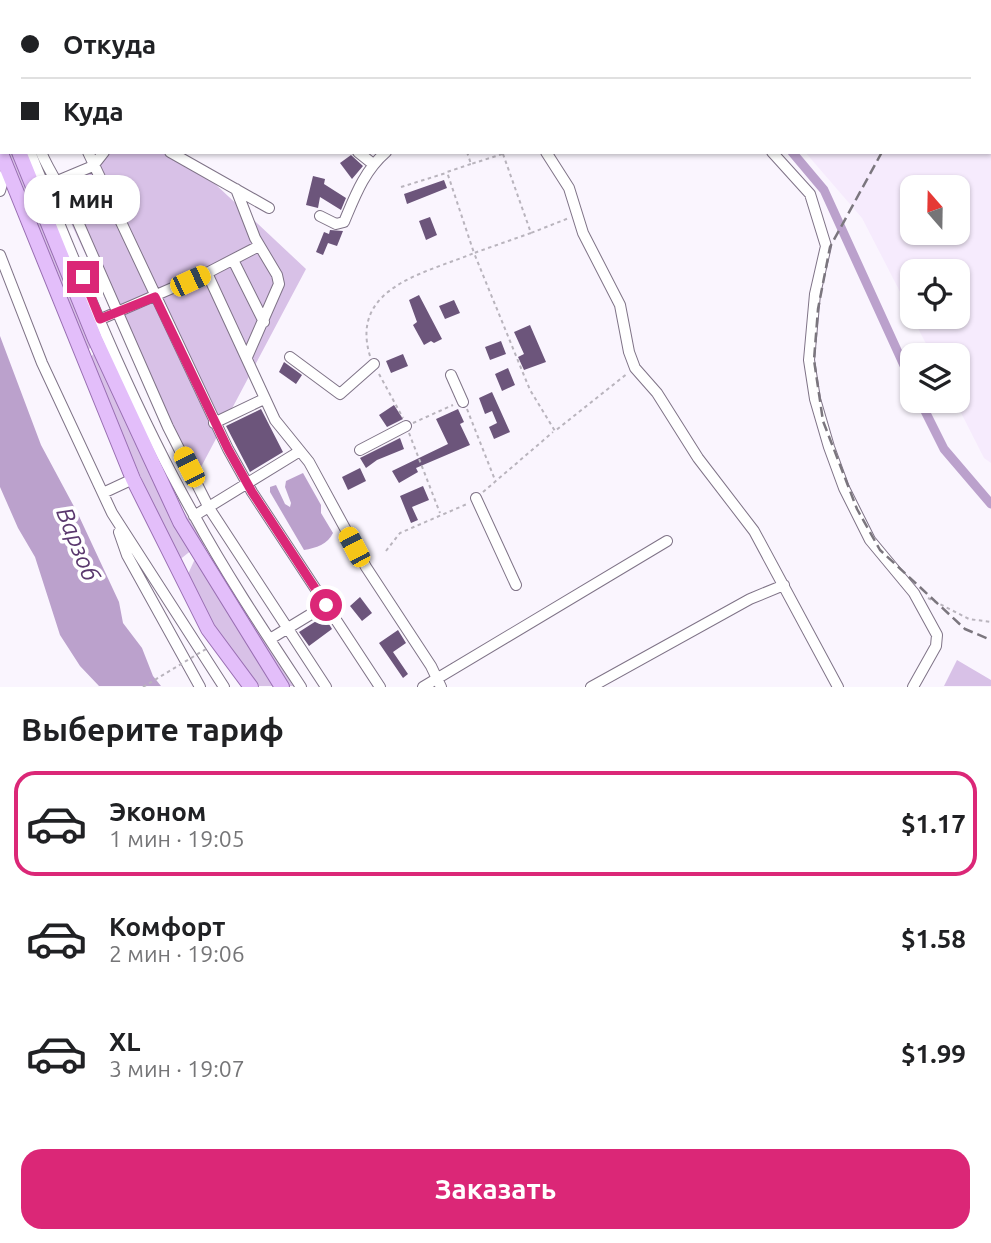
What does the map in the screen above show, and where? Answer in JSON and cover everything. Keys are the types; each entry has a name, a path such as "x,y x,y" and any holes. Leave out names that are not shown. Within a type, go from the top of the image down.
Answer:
{"main road":[{"path":"1,154 133,480 208,629 251,687"},
{"path":"20,154 95,339 180,522 282,687"}],"street":[{"path":"31,154 100,319 161,453 194,516 301,687"},
{"path":"42,154 64,192 168,427 209,508 326,687"},
{"path":"89,154 214,423 248,485 380,687"},
{"path":"44,186 93,166 102,154"},
{"path":"174,154 269,208"},
{"path":"360,154 373,164"},
{"path":"320,216 336,224 344,222 356,192 373,164 384,154"},
{"path":"547,154 569,188 583,233 620,306 635,368 657,393 698,458 754,531 838,687"},
{"path":"774,154 810,194 827,246 815,294 809,359 823,429 844,488 870,540 914,593 934,628 937,640 913,687"},
{"path":"0,191 7,166"},
{"path":"236,189 279,284 247,357"},
{"path":"100,319 155,297 260,246"},
{"path":"74,256 90,249"},
{"path":"0,255 42,363 112,513 127,555 200,687"},
{"path":"233,260 264,321"},
{"path":"207,273 275,420 309,462 366,567 439,682"},
{"path":"290,357 340,394 374,364"},
{"path":"451,375 463,402"},
{"path":"214,423 264,399"},
{"path":"360,450 406,426"},
{"path":"194,516 300,451"},
{"path":"103,493 133,480"},
{"path":"476,498 516,584"},
{"path":"112,513 224,687"},
{"path":"423,687 439,682 667,541"},
{"path":"590,687 750,599 785,585"},
{"path":"271,639 326,605"}],"path":[{"path":"468,154 471,164"},
{"path":"401,187 503,154 531,233"},
{"path":"447,173 474,253 530,390 555,431 635,368"},
{"path":"440,514 406,426 374,364 365,340 367,320 381,296 403,281 578,215"},
{"path":"406,426 463,402 495,480"},
{"path":"914,593 969,619 991,622"},
{"path":"143,687 206,649"}],"shaded area":[{"path":"1,154 17,154 93,345 85,353"},
{"path":"98,154 183,154 306,269 192,484 57,193"},
{"path":"807,154 991,154 991,463 984,458 961,413 970,413 970,343 926,343 918,329 970,329 970,259 900,259 900,292 862,218"},
{"path":"96,350 154,467 206,545 193,549 178,561 89,360"},
{"path":"201,557 216,559 297,686 254,686 213,628 188,574 194,561"},
{"path":"957,660 991,680 991,686 944,686"}],"water":[{"name":"Варзоб","path":"0,336 41,445 78,514 119,602 123,623 142,648 153,676 161,686 99,686 80,666 60,635 35,557 18,528 0,487"},
{"path":"303,473 333,533 321,545 304,550 270,492 270,487 276,485 285,504 290,507 286,481"}],"building":[{"path":"351,155 363,166 352,179 340,163"},
{"path":"313,176 325,179 324,184 346,198 341,210 320,197 318,208 306,205"},
{"path":"444,180 447,188 407,204 404,194"},
{"path":"430,217 437,235 426,240 419,221"},
{"path":"330,230 343,231 337,246 328,243 323,255 316,252 324,232 329,234"},
{"path":"419,295 442,339 434,343 431,341 424,345 413,325 417,322 409,300"},
{"path":"454,300 460,313 445,319 439,306"},
{"path":"530,325 546,362 524,370 518,357 524,354 514,332"},
{"path":"501,341 506,354 490,360 485,347"},
{"path":"403,354 408,366 391,373 386,361"},
{"path":"284,362 302,375 296,384 279,372"},
{"path":"508,368 515,385 502,391 495,374"},
{"path":"492,392 510,432 494,439 489,427 497,423 492,411 485,414 479,398"},
{"path":"394,405 403,419 387,427 379,415"},
{"path":"261,409 283,452 250,472 226,426"},
{"path":"458,409 464,422 460,424 470,445 416,468 418,472 399,483 392,471 448,444 436,419"},
{"path":"400,438 404,449 377,460 366,468 360,458"},
{"path":"360,468 366,481 348,490 342,477"},
{"path":"423,486 429,500 412,507 418,520 411,523 400,496"},
{"path":"360,597 372,613 362,621 350,606"},
{"path":"324,616 332,629 309,646 299,632"},
{"path":"398,630 406,643 393,652 408,674 403,678 379,643"}],"waterway":[{"path":"794,154 824,190 900,357"},
{"path":"926,413 944,449 991,504"}],"railway":[{"path":"881,154 830,247 818,309 814,360 823,421 857,509 880,550 965,629 991,640"}],"route":[{"path":"83,277 100,319 155,297 228,449 252,492 326,605"}]}
